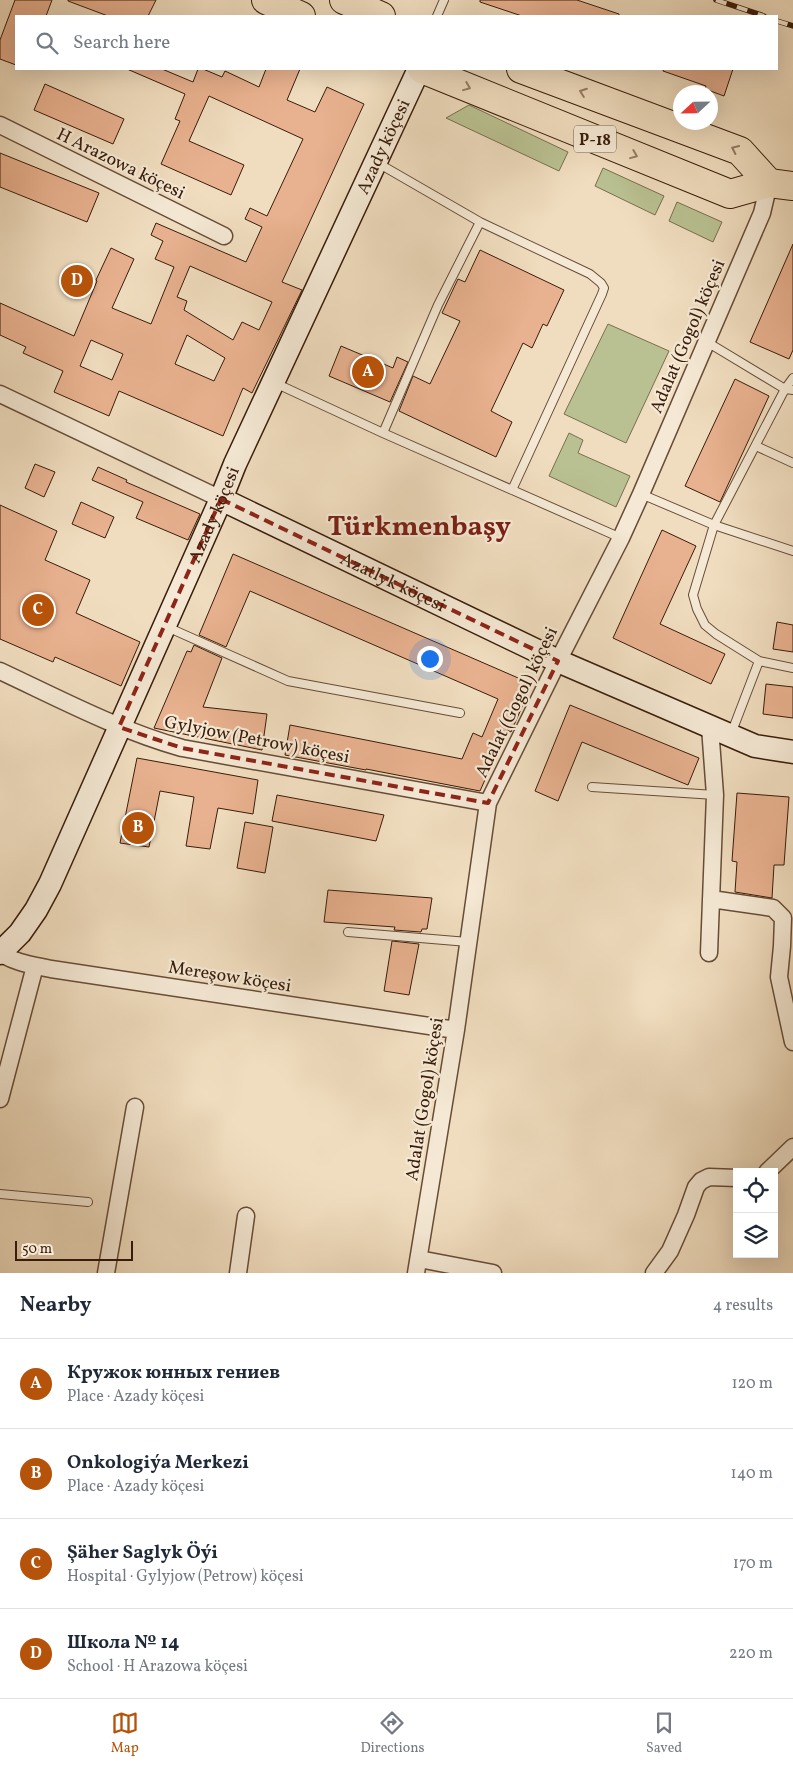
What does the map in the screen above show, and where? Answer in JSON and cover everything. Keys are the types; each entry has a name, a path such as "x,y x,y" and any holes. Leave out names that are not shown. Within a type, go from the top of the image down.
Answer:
{"highway":[{"path":"266,0 299,15"},
{"path":"344,0 379,15"},
{"name":"P-18","path":"423,70 730,194 781,184"},
{"name":"P-18","path":"524,70 740,151 781,184"}],"main road":[{"name":"Azady köçesi","path":"0,953 20,933 36,910 50,884 235,464 421,70"},
{"name":"Azatlyk köçesi","path":"221,499 558,661 755,746 793,752"}],"street":[{"name":"H Arazowa köçesi","path":"0,125 224,236"},
{"name":"Adalat (Gogol) köçesi","path":"417,1266 456,1030 488,803 621,538 762,213 781,184"},
{"name":"Azatlyk köçesi","path":"0,394 221,499"},
{"name":"Gylyjow (Petrow) köçesi","path":"0,671 119,727 182,748 488,803"},
{"path":"709,953 715,795 710,727"},
{"path":"711,899 773,908 783,918 779,977 793,1042"},
{"name":"Mereşow köçesi","path":"0,953 8,959 34,966 456,1030"},
{"path":"0,1099 34,966"},
{"path":"106,1273 135,1107"},
{"path":"771,1168 790,1149 793,1134"},
{"path":"654,1273 670,1251 696,1187 701,1180 709,1177 733,1178"},
{"path":"238,1273 246,1216"},
{"path":"417,1266 493,1273"}],"lane":[{"path":"437,15 444,0"},
{"path":"376,162 480,222 590,274 604,288 512,490"},
{"path":"383,433 438,305 480,222"},
{"path":"707,342 789,389"},
{"path":"793,378 789,389 714,525 693,595 696,608 705,625 716,634 759,661 793,668"},
{"path":"273,382 383,433 621,538"},
{"path":"756,446 793,463"},
{"path":"641,494 714,525 793,551"},
{"path":"165,626 288,681 460,713"},
{"path":"730,736 759,661"},
{"path":"592,787 715,795"},
{"path":"348,932 468,942"},
{"path":"0,1194 88,1202"}],"highlighted area":[{"path":"221,499 558,661 488,803 182,748 119,727"}],"green space":[{"path":"469,105 568,152 559,171 446,118"},
{"path":"603,168 664,196 655,215 595,186"},
{"path":"677,202 722,222 713,242 669,221"},
{"path":"608,324 669,351 626,443 564,414"},
{"path":"569,433 583,440 578,453 630,476 616,507 549,476"}],"building":[{"path":"15,0 52,0 46,15 15,15 15,65 0,59 0,40"},
{"path":"156,0 148,15 105,15 68,1"},
{"path":"480,0 577,0 619,15 519,15 480,2"},
{"path":"129,70 164,70 193,82 198,70 205,70 222,77 225,71 259,87 266,70 300,70 287,100 315,112 327,87 364,104 282,282 302,290 252,393 243,388 223,436 119,391 109,416 54,392 63,371 23,353 26,347 0,335 0,303 74,336 111,248 134,259 112,308 151,324 174,267 155,259 163,241 151,235 156,223 246,262 262,227 245,219 250,208 267,216 303,139 209,96 189,141 244,165 231,195 161,164 180,121 175,119 185,94","holes":["190,266 272,302 259,330 242,322 233,340 184,310 187,301 177,297","187,335 225,358 214,381 175,364","91,340 123,354 112,380 80,366"]},
{"path":"733,70 724,96 718,94 718,85 703,85 663,71"},
{"path":"45,84 124,119 113,144 34,110"},
{"path":"0,153 99,193 87,222 0,187"},
{"path":"793,244 793,350 789,359 750,342"},
{"path":"480,250 564,290 547,326 543,324 532,348 523,343 491,411 512,422 496,457 399,411 413,376 430,384 460,321 442,313 458,279 465,282"},
{"path":"341,346 393,368 397,357 408,362 390,402 329,376"},
{"path":"735,379 769,396 720,502 685,486"},
{"path":"35,464 55,472 44,497 25,488"},
{"path":"98,467 127,480 126,482 200,514 188,540 136,518 143,502 92,480"},
{"path":"81,502 114,517 105,538 72,524"},
{"path":"0,505 57,531 45,560 90,580 76,613 140,642 121,686 55,657 53,662 0,639"},
{"path":"662,530 696,546 660,624 725,654 711,684 613,638"},
{"path":"233,554 532,684 511,732 507,730 480,791 285,755 290,725 462,759 473,733 482,737 498,699 250,591 226,647 199,635"},
{"path":"777,622 793,625 793,652 773,649"},
{"path":"194,645 222,658 203,707 267,714 262,750 154,728 187,651 191,652"},
{"path":"766,684 793,687 793,718 763,714"},
{"path":"570,705 699,758 688,785 582,742 558,801 535,791"},
{"path":"137,758 258,780 253,814 218,808 210,849 186,846 194,797 160,791 149,847 120,843"},
{"path":"737,793 789,797 784,865 774,865 772,898 735,892 737,862 732,861"},
{"path":"277,795 384,815 376,841 272,821"},
{"path":"245,822 273,827 265,873 237,868"},
{"path":"328,890 432,898 427,929 422,929 421,932 394,930 395,927 324,922"},
{"path":"392,941 419,944 409,995 384,991"}],"railway":[{"path":"716,0 761,15"},
{"path":"778,21 793,26"}],"place":[{"name":"Школа № 14","path":"77,281"},
{"name":"Кружок юнных гениев","path":"368,372"},
{"name":"Şäher Saglyk Öýi","path":"38,610"},
{"name":"Onkologiýa Merkezi","path":"138,828"}],"district":[{"name":"Türkmenbaşy","path":"419,525"}]}
